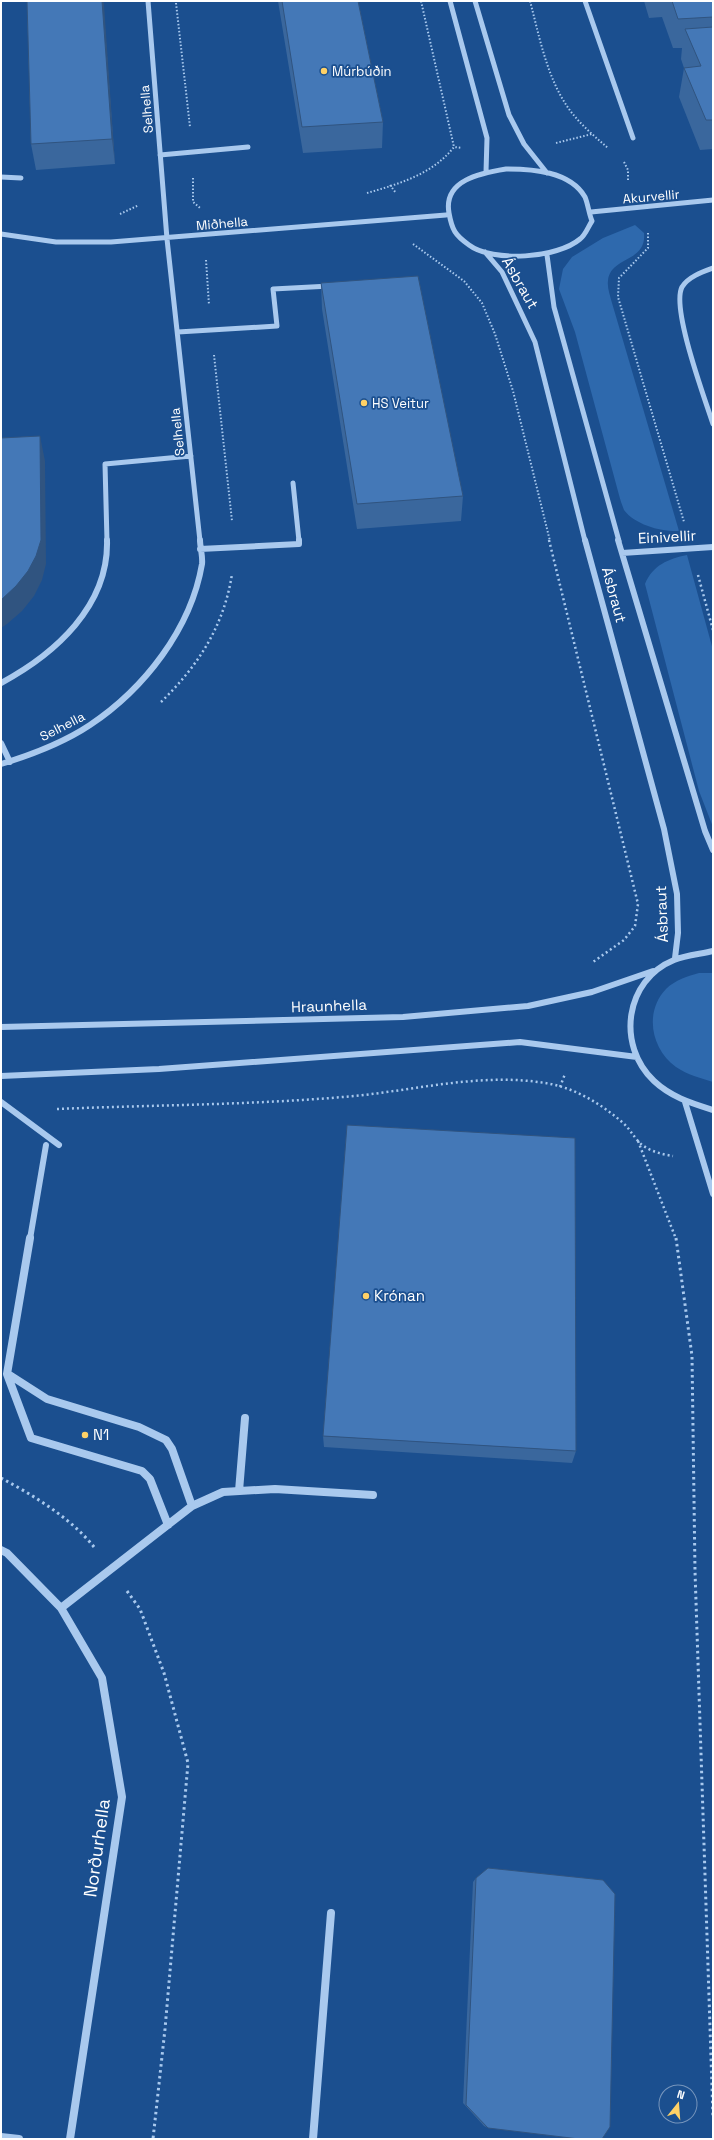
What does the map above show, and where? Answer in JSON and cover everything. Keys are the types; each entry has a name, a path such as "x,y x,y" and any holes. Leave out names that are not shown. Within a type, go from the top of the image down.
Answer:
{"street":[{"name":"Selhella","path":"1,764 10,762 41,749 90,725 122,698 155,663 191,604 202,563 168,239 148,1"},
{"path":"450,1 488,138 486,172"},
{"path":"475,1 509,115 527,147 547,173"},
{"path":"585,1 633,138"},
{"path":"160,155 248,147"},
{"path":"506,169 527,169 547,173 559,177 578,189 584,196 591,212 591,221 587,230 581,238 572,245 547,255 513,257 486,252 466,242 452,230 446,215 447,202 454,190 468,180 486,172 506,169"},
{"path":"1,177 21,178"},
{"name":"Akurvellir","path":"591,212 713,200"},
{"name":"Miðhella","path":"1,234 51,242 80,243 168,239 446,215"},
{"name":"Ásbraut","path":"486,252 502,272 535,342 591,564 664,829 678,894 678,933 675,958"},
{"name":"Ásbraut","path":"547,255 548,277 553,306 564,338 622,553 703,824 713,850"},
{"path":"713,268 690,278 680,292 680,313 713,424"},
{"path":"178,332 277,326 273,289 333,286"},
{"path":"1,683 35,664 58,645 77,625 91,604 102,582 107,560 105,464 191,456"},
{"path":"200,549 299,544 293,483"},
{"name":"Einivellir","path":"622,553 713,548"},
{"path":"1,743 10,762"},
{"path":"713,951 696,952 675,958 653,971 640,984 630,1007 628,1019 630,1038 637,1057 649,1074 665,1090 685,1102 713,1110"},
{"name":"Hraunhella","path":"1,1027 403,1017 520,1007 592,992 653,971"},
{"path":"1,1076 175,1068 520,1042 588,1052 637,1057"},
{"path":"1,1102 59,1145"},
{"path":"685,1102 713,1194"},
{"path":"46,1145 8,1374 31,1438 142,1471 153,1486 168,1525"},
{"path":"8,1374 47,1399 139,1427 166,1440 172,1449 192,1506"},
{"path":"239,1491 245,1418"},
{"path":"61,1608 192,1506 224,1492 275,1489 373,1495"},
{"name":"Norðurhella","path":"1,1550 7,1553 61,1608 102,1678 122,1797 70,2139"},
{"path":"312,2139 331,1913"},
{"path":"1,2137 19,2139"}],"path":[{"path":"363,194 413,177 441,162 450,155 454,147 421,1"},
{"path":"530,1 553,78 565,103 592,134 609,148"},
{"path":"527,147 572,140 592,134"},
{"path":"454,147 487,150"},
{"path":"623,161 628,170 626,199 628,209 648,233 650,245 641,257 622,273 619,279 618,297 692,548 713,630"},
{"path":"390,185 409,211 413,244 464,281 484,309 495,334 513,391 638,904 635,926 624,940 592,963"},
{"path":"114,216 138,205 193,202"},
{"path":"560,1087 575,1049"},
{"path":"13,1111 344,1096 493,1081 519,1081 560,1087 582,1094 602,1106 632,1131 638,1141 677,1241 692,1356 695,1571 713,2118"},
{"path":"638,1141 648,1148 667,1155 703,1162"}],"shaded area":[{"path":"635,225 644,233 643,243 640,250 615,267 610,273 608,289 679,531 657,529 642,524 624,510 619,497 575,332 559,289 563,269 572,257 603,238"},
{"path":"687,555 713,650 713,827 699,791 645,584 652,572 662,564"},
{"path":"699,973 713,973 713,1082 699,1078 676,1067 667,1059 661,1050 653,1030 655,1008 659,998 666,989 677,981"}],"building":[{"path":"27,1 102,1 112,139 31,144"},
{"path":"282,1 358,1 383,122 302,127"},
{"path":"672,1 713,1 713,17 678,19"},
{"path":"713,27 713,120 706,120 684,68 701,66 685,29"},
{"path":"418,276 463,496 357,504 321,283"},
{"path":"40,436 41,540 36,556 28,571 16,586 1,600 1,438"},
{"path":"347,1125 575,1138 576,1451 323,1436"},
{"path":"488,1868 603,1880 615,1894 610,2127 602,2139 579,2139 488,2128 466,2105 476,1878"}],"place":[{"name":"Múrbúðin","path":"324,71"},
{"name":"HS Veitur","path":"364,403"},
{"name":"Krónan","path":"366,1296"},
{"name":"N1","path":"85,1435"}]}
